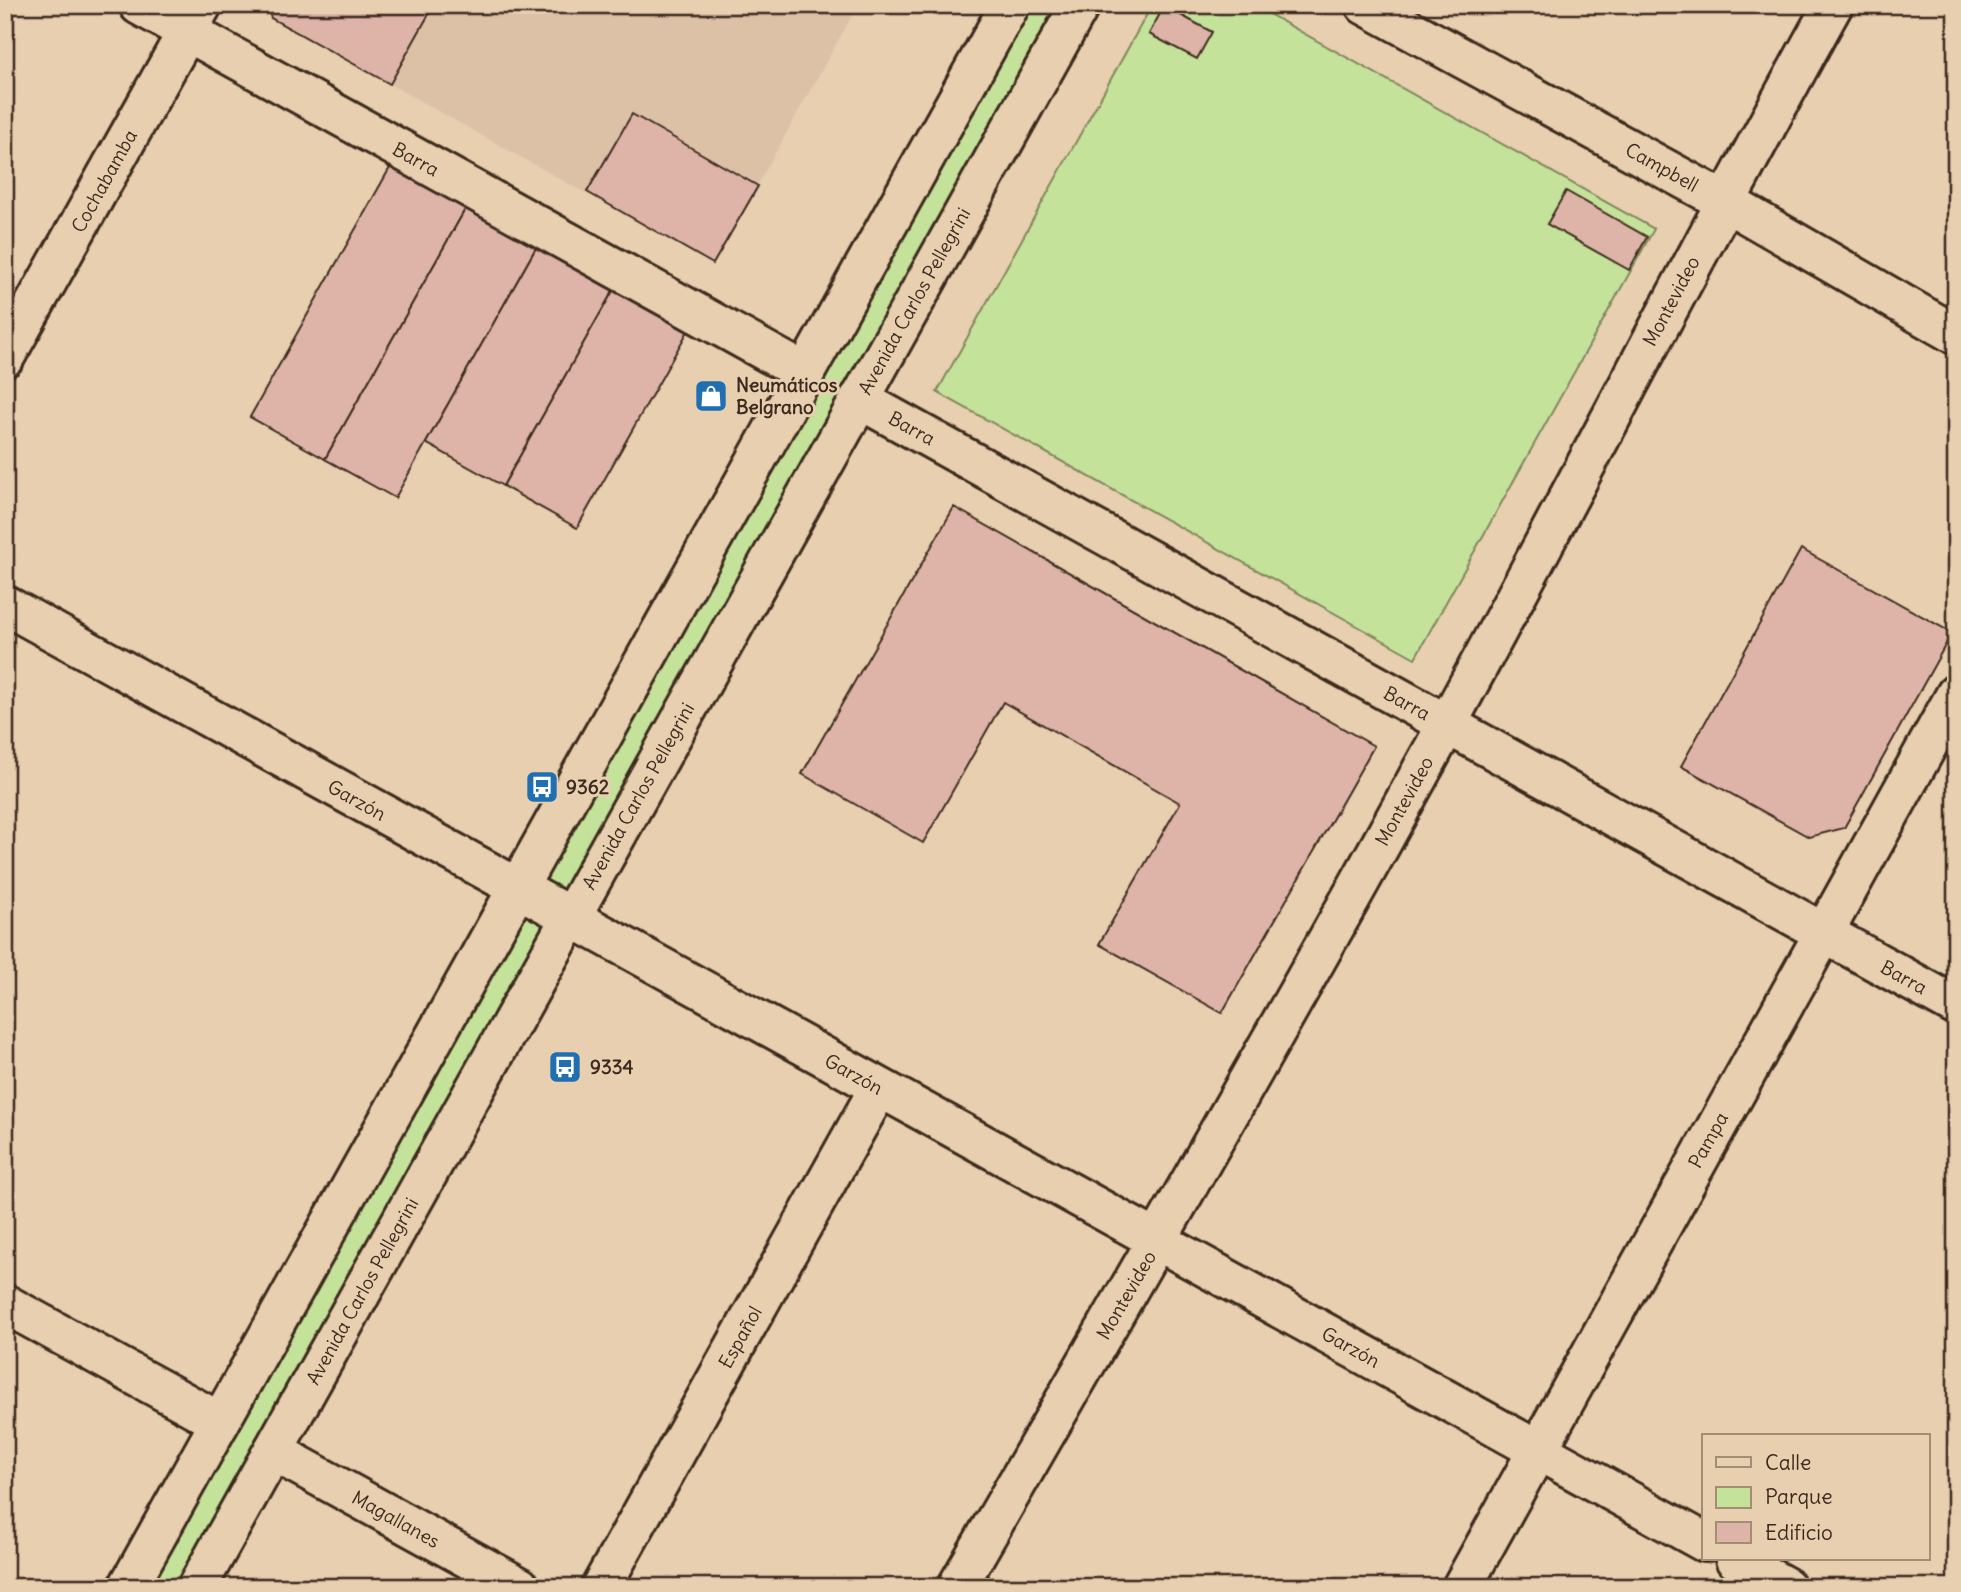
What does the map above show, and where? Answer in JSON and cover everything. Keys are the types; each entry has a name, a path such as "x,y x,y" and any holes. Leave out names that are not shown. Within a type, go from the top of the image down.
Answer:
{"street":[{"name":"Barra","path":"139,5 195,19 805,373"},
{"path":"128,1587 1010,5"},
{"name":"Avenida Carlos Pellegrini","path":"197,1587 1080,5"},
{"name":"Campbell","path":"1365,5 1724,201 1956,335"},
{"name":"Montevideo","path":"957,1587 1157,1241 1446,725 1724,201 1833,5"},
{"name":"Cochabamba","path":"5,357 195,19"},
{"name":"Barra","path":"859,399 1956,1006"},
{"name":"Garzón","path":"5,605 1702,1541"},
{"name":"Pampa","path":"1462,1587 1956,694"},
{"name":"Español","path":"601,1587 879,1088"},
{"path":"5,1304 220,1422"},
{"name":"Magallanes","path":"273,1451 520,1587"},
{"path":"1737,1560 1786,1587"}],"shaded area":[{"path":"266,5 858,5 713,264 271,18"}],"green space":[{"path":"1010,5 1080,5 197,1587 128,1587"},
{"path":"1152,5 1253,5 1654,229 1415,658 937,392"}],"building":[{"path":"266,5 434,5 390,84 271,18"},
{"path":"1164,6 1212,32 1197,59 1149,34"},
{"path":"632,114 758,186 713,264 587,192"},
{"path":"392,164 467,206 325,459 250,417"},
{"path":"1566,191 1647,237 1629,270 1547,224"},
{"path":"467,206 537,246 395,498 325,459"},
{"path":"537,246 614,289 503,486 426,443"},
{"path":"614,289 688,331 577,528 503,486"},
{"path":"954,507 1374,746 1222,1013 1099,944 1180,803 1003,702 923,843 802,774"},
{"path":"1801,549 1952,633 1844,828 1809,837 1681,766"}],"place":[{"name":"Neumáticos Belgrano","path":"711,396"},
{"name":"9362","path":"542,787"},
{"name":"9334","path":"565,1067"}]}
